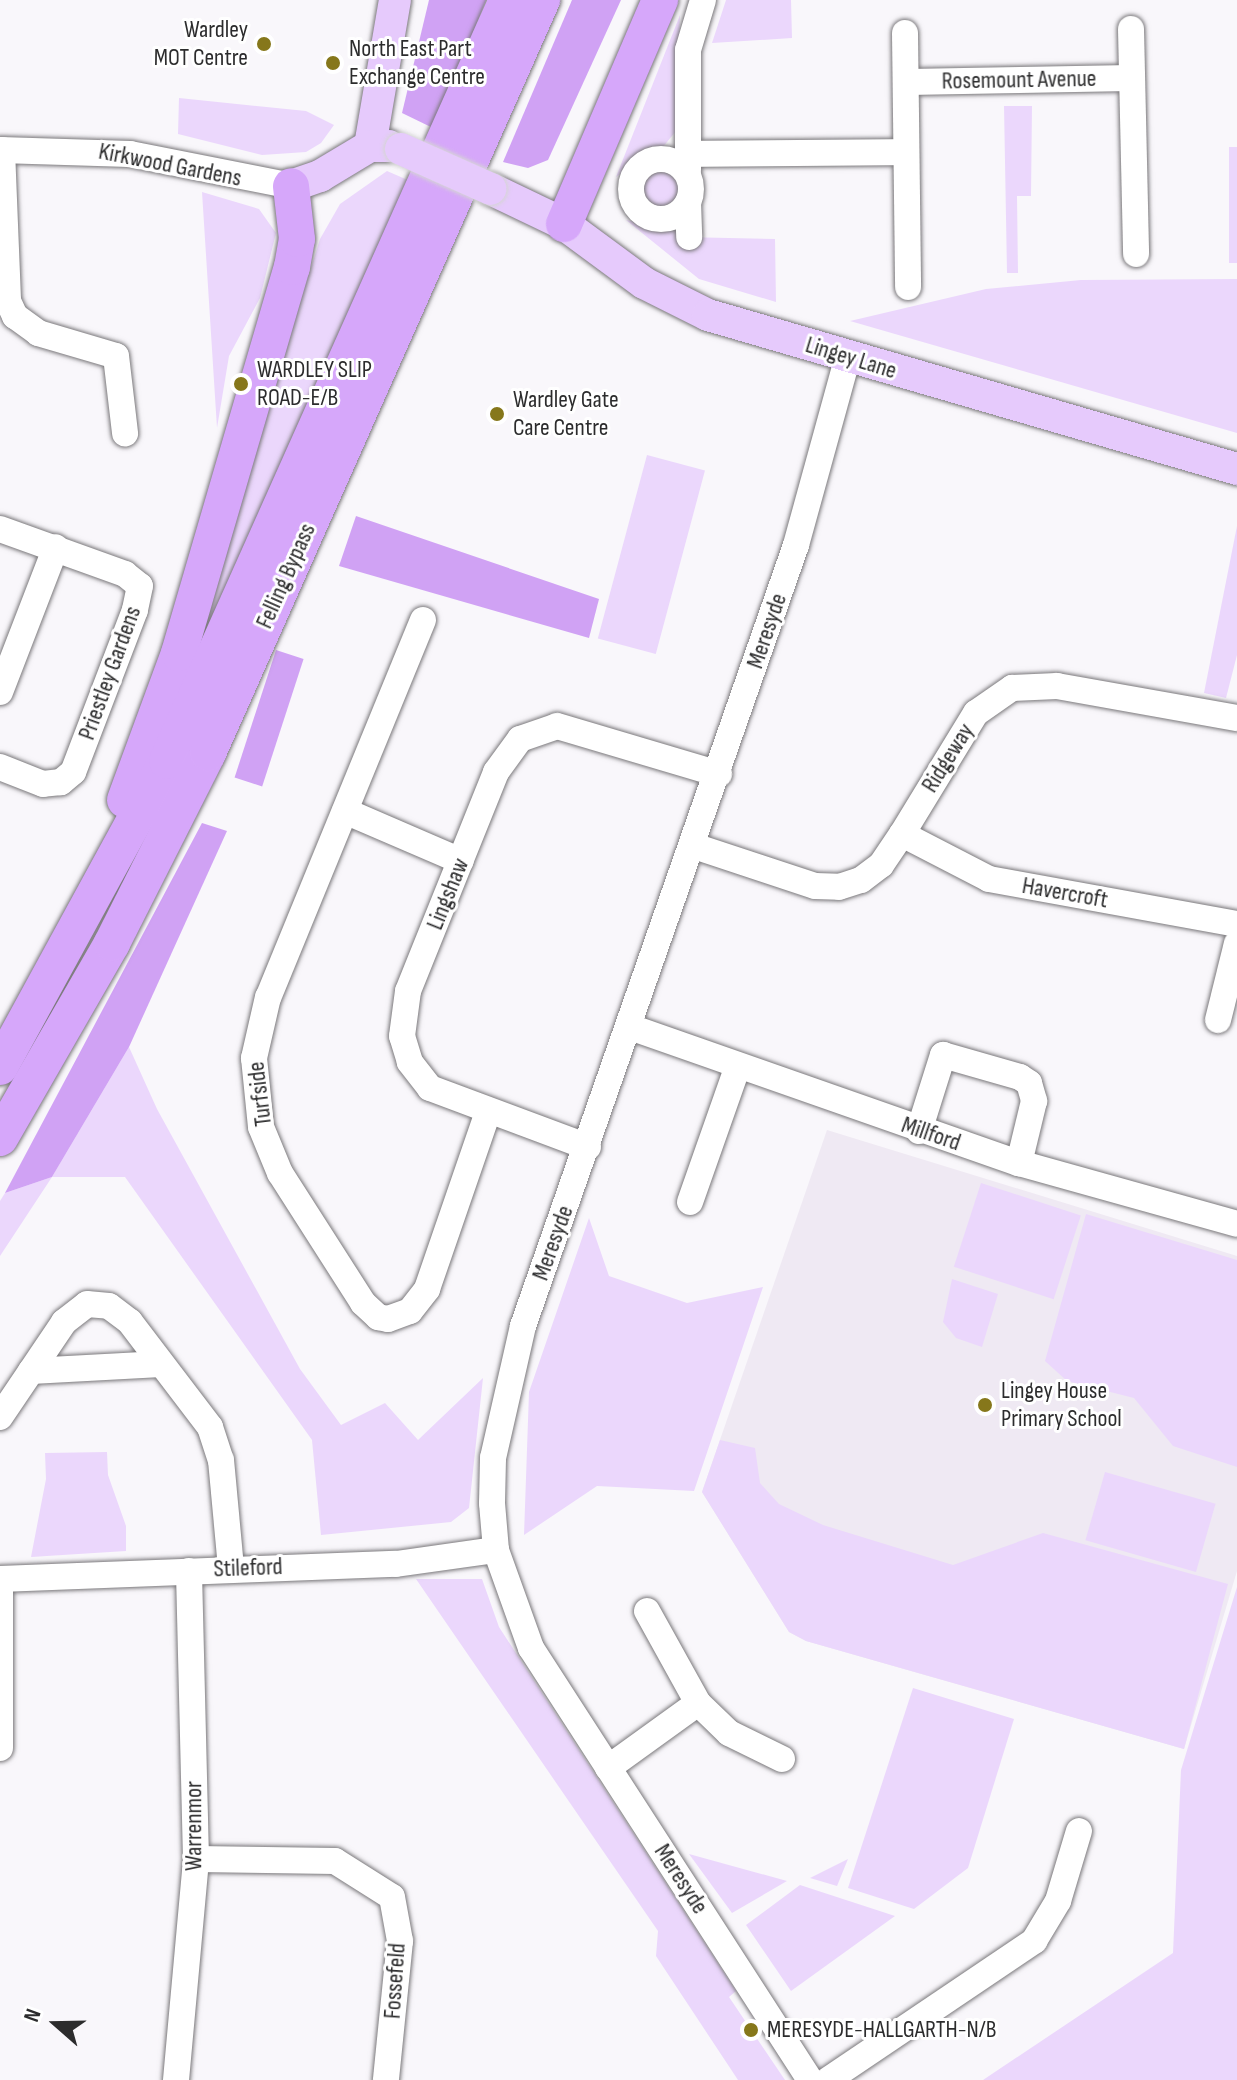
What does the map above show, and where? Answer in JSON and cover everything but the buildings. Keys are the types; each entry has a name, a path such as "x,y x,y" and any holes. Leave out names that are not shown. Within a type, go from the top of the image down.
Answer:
{"highway":[{"name":"Felling Bypass","path":"0,1067 167,761 507,0"},
{"name":"Felling Bypass","path":"0,1138 112,943 208,753 542,0"},
{"path":"564,224 660,0"},
{"path":"72,940 179,653 288,282 297,239 291,186"}],"main road":[{"path":"291,186 385,147 395,0"},
{"name":"Lingey Lane","path":"385,147 491,189 564,224 682,304 848,356 1237,469"}],"street":[{"path":"689,237 688,50 703,0"},
{"path":"1131,29 1136,254"},
{"name":"Rosemount Avenue","path":"905,33 908,287"},
{"name":"Rosemount Avenue","path":"907,82 1132,78"},
{"path":"1,150 8,301 15,316 38,333 116,356 125,433"},
{"name":"Kirkwood Gardens","path":"1,150 130,154 291,186"},
{"path":"688,202 676,216 657,219 640,211 631,192 636,172 653,160 688,164 906,152"},
{"name":"Meresyde","path":"810,2080 531,1648 496,1550 493,1458 523,1326 694,846 796,545 848,356"},
{"name":"Priestley Gardens","path":"0,529 125,574 140,586 135,610 73,772 61,782 43,784 0,767"},
{"path":"0,692 56,547"},
{"name":"Turfside","path":"423,620 268,997 254,1078 261,1127 280,1173 363,1303 378,1317 388,1319 410,1311 427,1289 488,1112"},
{"name":"Ridgeway","path":"694,846 803,883 839,887 871,874 902,834 976,713 1012,688 1057,686 1237,718"},
{"name":"Lingshaw","path":"588,1147 430,1088 410,1062 402,1036 408,991 503,759 520,739 544,728 570,729 719,774"},
{"path":"345,811 461,861"},
{"name":"Havercroft","path":"902,834 989,879 1237,924"},
{"path":"1218,1020 1237,943"},
{"name":"Millford","path":"630,1027 919,1131 1019,1163 1237,1224"},
{"path":"919,1131 943,1055 1020,1077 1034,1090 1034,1101 1019,1163"},
{"path":"690,1202 738,1066"},
{"path":"0,1417 64,1322 87,1304 109,1306 130,1322 210,1427 221,1460 231,1567"},
{"path":"31,1371 161,1364"},
{"name":"Stileford","path":"0,1579 231,1567 396,1564 496,1550"},
{"name":"Warrenmor","path":"176,2080 196,1859 189,1571"},
{"path":"0,1579 0,1748"},
{"path":"647,1611 698,1703 729,1733 782,1759"},
{"path":"608,1768 698,1703"},
{"path":"828,2080 1034,1941 1058,1901 1079,1831"},
{"name":"Fossefeld","path":"196,1859 335,1861 392,1897 400,1941 386,2080"}],"shaded area":[{"path":"429,0 486,0 435,129 402,113"},
{"path":"572,0 621,0 548,160 528,168 503,162"},
{"path":"726,0 791,0 792,38 712,43"},
{"path":"680,15 677,130 662,148 616,177"},
{"path":"179,98 306,111 334,125 321,143 306,152 262,155 178,134"},
{"path":"1004,106 1032,106 1031,196 1017,196 1018,273 1007,273"},
{"path":"1229,147 1237,147 1237,263 1229,263"},
{"path":"661,168 676,174 682,189 676,204 661,210 646,204 640,189 646,174"},
{"path":"387,171 410,181 174,704 320,239 340,204"},
{"path":"202,192 259,209 276,233 260,298 229,356 217,428"},
{"path":"626,220 667,228 682,222 682,237 775,239 776,302 699,279"},
{"path":"1237,279 1237,433 850,321 986,289 1081,280"},
{"path":"647,455 705,471 656,654 598,639"},
{"path":"356,516 599,599 589,638 339,566"},
{"path":"1237,526 1237,655 1226,698 1204,693"},
{"path":"276,650 304,659 262,786 235,777"},
{"path":"202,823 227,831 129,1047 52,1177 5,1193"},
{"path":"129,1047 157,1109 300,1369 341,1425 385,1403 418,1440 483,1378 469,1508 451,1522 321,1535 312,1440 125,1177 52,1177"},
{"name":"Lingey House Primary School","path":"827,1130 1237,1256 1237,1571 1184,1749 806,1641 789,1632 702,1492"},
{"path":"52,1177 0,1256 0,1201 5,1193"},
{"path":"981,1183 1081,1215 1054,1299 954,1267"},
{"path":"1086,1214 1237,1260 1237,1467 1173,1446 1134,1398 1067,1381 1045,1361"},
{"path":"589,1218 609,1276 687,1303 763,1287 694,1491 597,1486 524,1535 529,1392"},
{"path":"952,1279 998,1294 982,1347 956,1338 943,1322"},
{"path":"720,1440 755,1448 760,1483 779,1504 823,1525 953,1565 1043,1533 1228,1584 1184,1749 806,1641 789,1632 702,1492"},
{"path":"107,1452 108,1475 126,1526 126,1551 31,1557 46,1479 45,1453"},
{"path":"1105,1472 1216,1504 1196,1572 1085,1540"},
{"path":"416,1579 482,1579 499,1627 736,1991 729,1997 785,2080 738,2080 656,1956 658,1931"},
{"path":"1237,1587 1237,2080 983,2080 1173,1953 1181,1770"},
{"path":"913,1688 1014,1719 968,1868 914,1909 848,1888"},
{"path":"689,1854 787,1881 732,1913"},
{"path":"848,1859 837,1886 810,1878"},
{"path":"800,1885 895,1916 791,1991 746,1925"}],"place":[{"name":"Wardley MOT Centre","path":"264,44"},
{"name":"North East Part Exchange Centre","path":"333,63"},
{"name":"WARDLEY SLIP ROAD-E/B","path":"241,384"},
{"name":"Wardley Gate Care Centre","path":"497,414"},
{"name":"Lingey House Primary School","path":"985,1405"},
{"name":"MERESYDE-HALLGARTH-N/B","path":"751,2030"}]}
